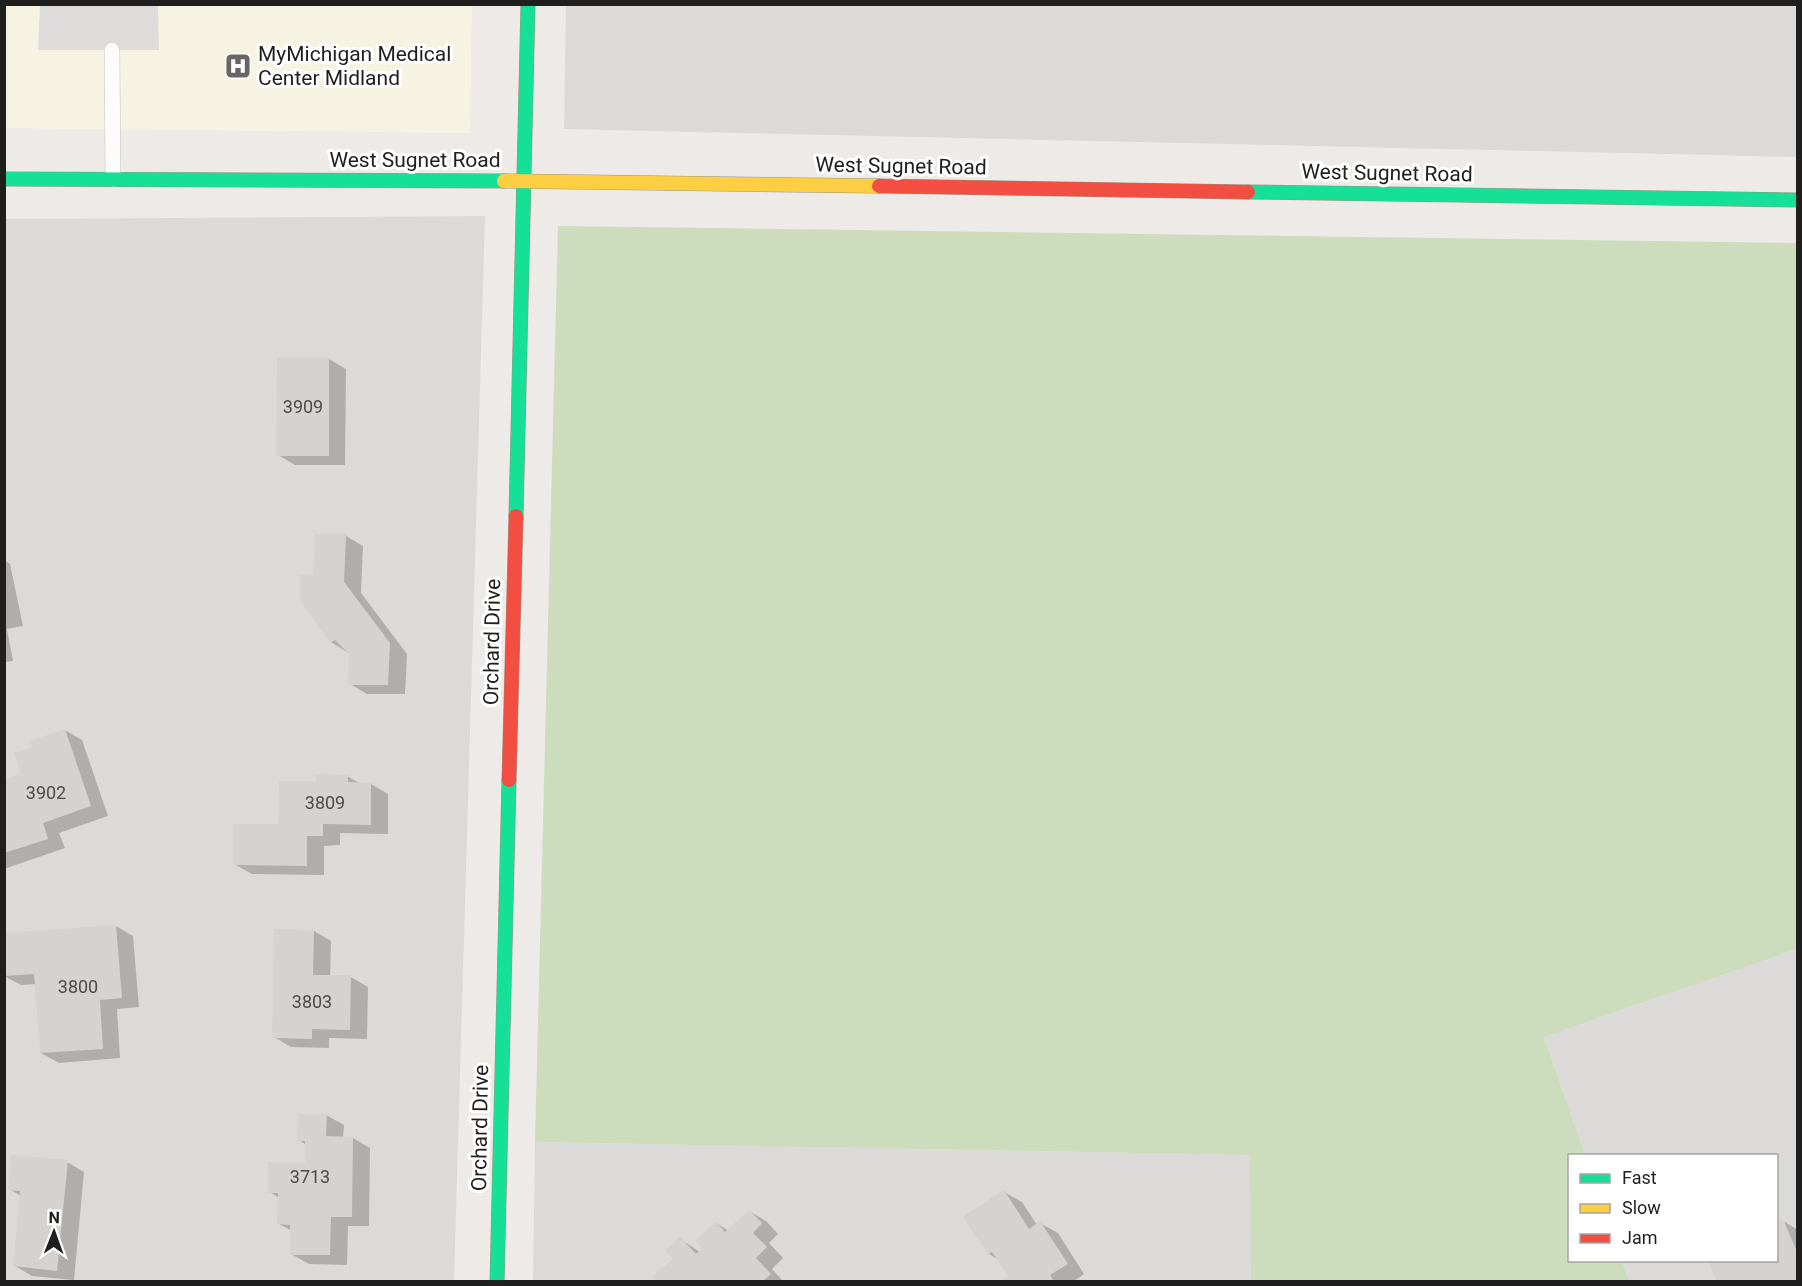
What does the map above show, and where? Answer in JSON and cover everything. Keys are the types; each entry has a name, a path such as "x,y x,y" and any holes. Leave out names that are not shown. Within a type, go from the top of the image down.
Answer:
{"street":[{"name":"Orchard Drive","path":"497,1281 528,4"},
{"name":"West Sugnet Road","path":"4,179 524,181 1797,200"}],"lane":[{"path":"112,50 113,179"}],"shaded area":[{"name":"MyMichigan Medical Center Midland","path":"5,5 472,5 470,133 5,128"},
{"path":"40,5 158,5 159,50 38,50"},
{"path":"566,5 1797,5 1797,157 564,129"},
{"path":"485,216 454,1281 5,1281 4,219"},
{"path":"1797,949 1797,1281 1629,1281 1622,1262 1778,1262 1778,1154 1585,1154 1544,1037"},
{"path":"535,1142 1251,1155 1251,1281 533,1282"}],"green space":[{"path":"558,226 1797,243 1797,949 1544,1037 1585,1154 1568,1154 1568,1262 1622,1262 1629,1281 1251,1281 1250,1155 535,1142"}],"building":[{"path":"277,358 329,358 329,456 276,456"},
{"path":"315,534 346,534 344,582 390,643 388,685 348,685 349,654 335,640 330,643 300,600 300,575 313,576"},
{"path":"65,729 91,806 43,823 48,839 4,853 4,780 21,774 14,753 32,747 30,741"},
{"path":"316,774 348,775 348,782 371,783 371,825 323,824 323,836 307,836 307,866 233,865 233,824 278,824 279,781 316,781"},
{"path":"116,925 122,998 100,1000 103,1049 40,1053 34,974 4,976 4,933"},
{"path":"274,929 314,930 313,975 351,975 350,1030 312,1029 312,1039 272,1038"},
{"path":"298,1114 327,1114 326,1136 353,1137 352,1217 331,1217 330,1255 290,1255 290,1225 277,1224 278,1193 268,1193 268,1162 305,1162 305,1141 297,1141"},
{"path":"11,1155 68,1160 57,1271 13,1266 20,1191 8,1190"},
{"path":"1004,1190 1029,1229 1040,1221 1068,1264 1050,1275 1054,1282 999,1282 1008,1276 992,1252 988,1255 963,1217"},
{"path":"749,1210 762,1223 753,1233 767,1247 756,1258 771,1274 762,1282 656,1282 652,1276 673,1259 665,1251 680,1237 696,1254 702,1248 695,1241 716,1222 725,1232"},
{"path":"1783,1219 1798,1254 1798,1282 1717,1282 1709,1262 1778,1262 1778,1221"}],"traffic: fast":[{"path":"516,516 528,4"},
{"path":"4,179 504,181"},
{"path":"1248,192 1798,200"},
{"path":"497,1282 509,780"}],"traffic: slow":[{"path":"504,181 879,186"}],"traffic: jam":[{"path":"879,186 1248,192"},
{"path":"509,780 516,516"}],"place":[{"name":"MyMichigan Medical Center Midland","path":"238,66"}]}
